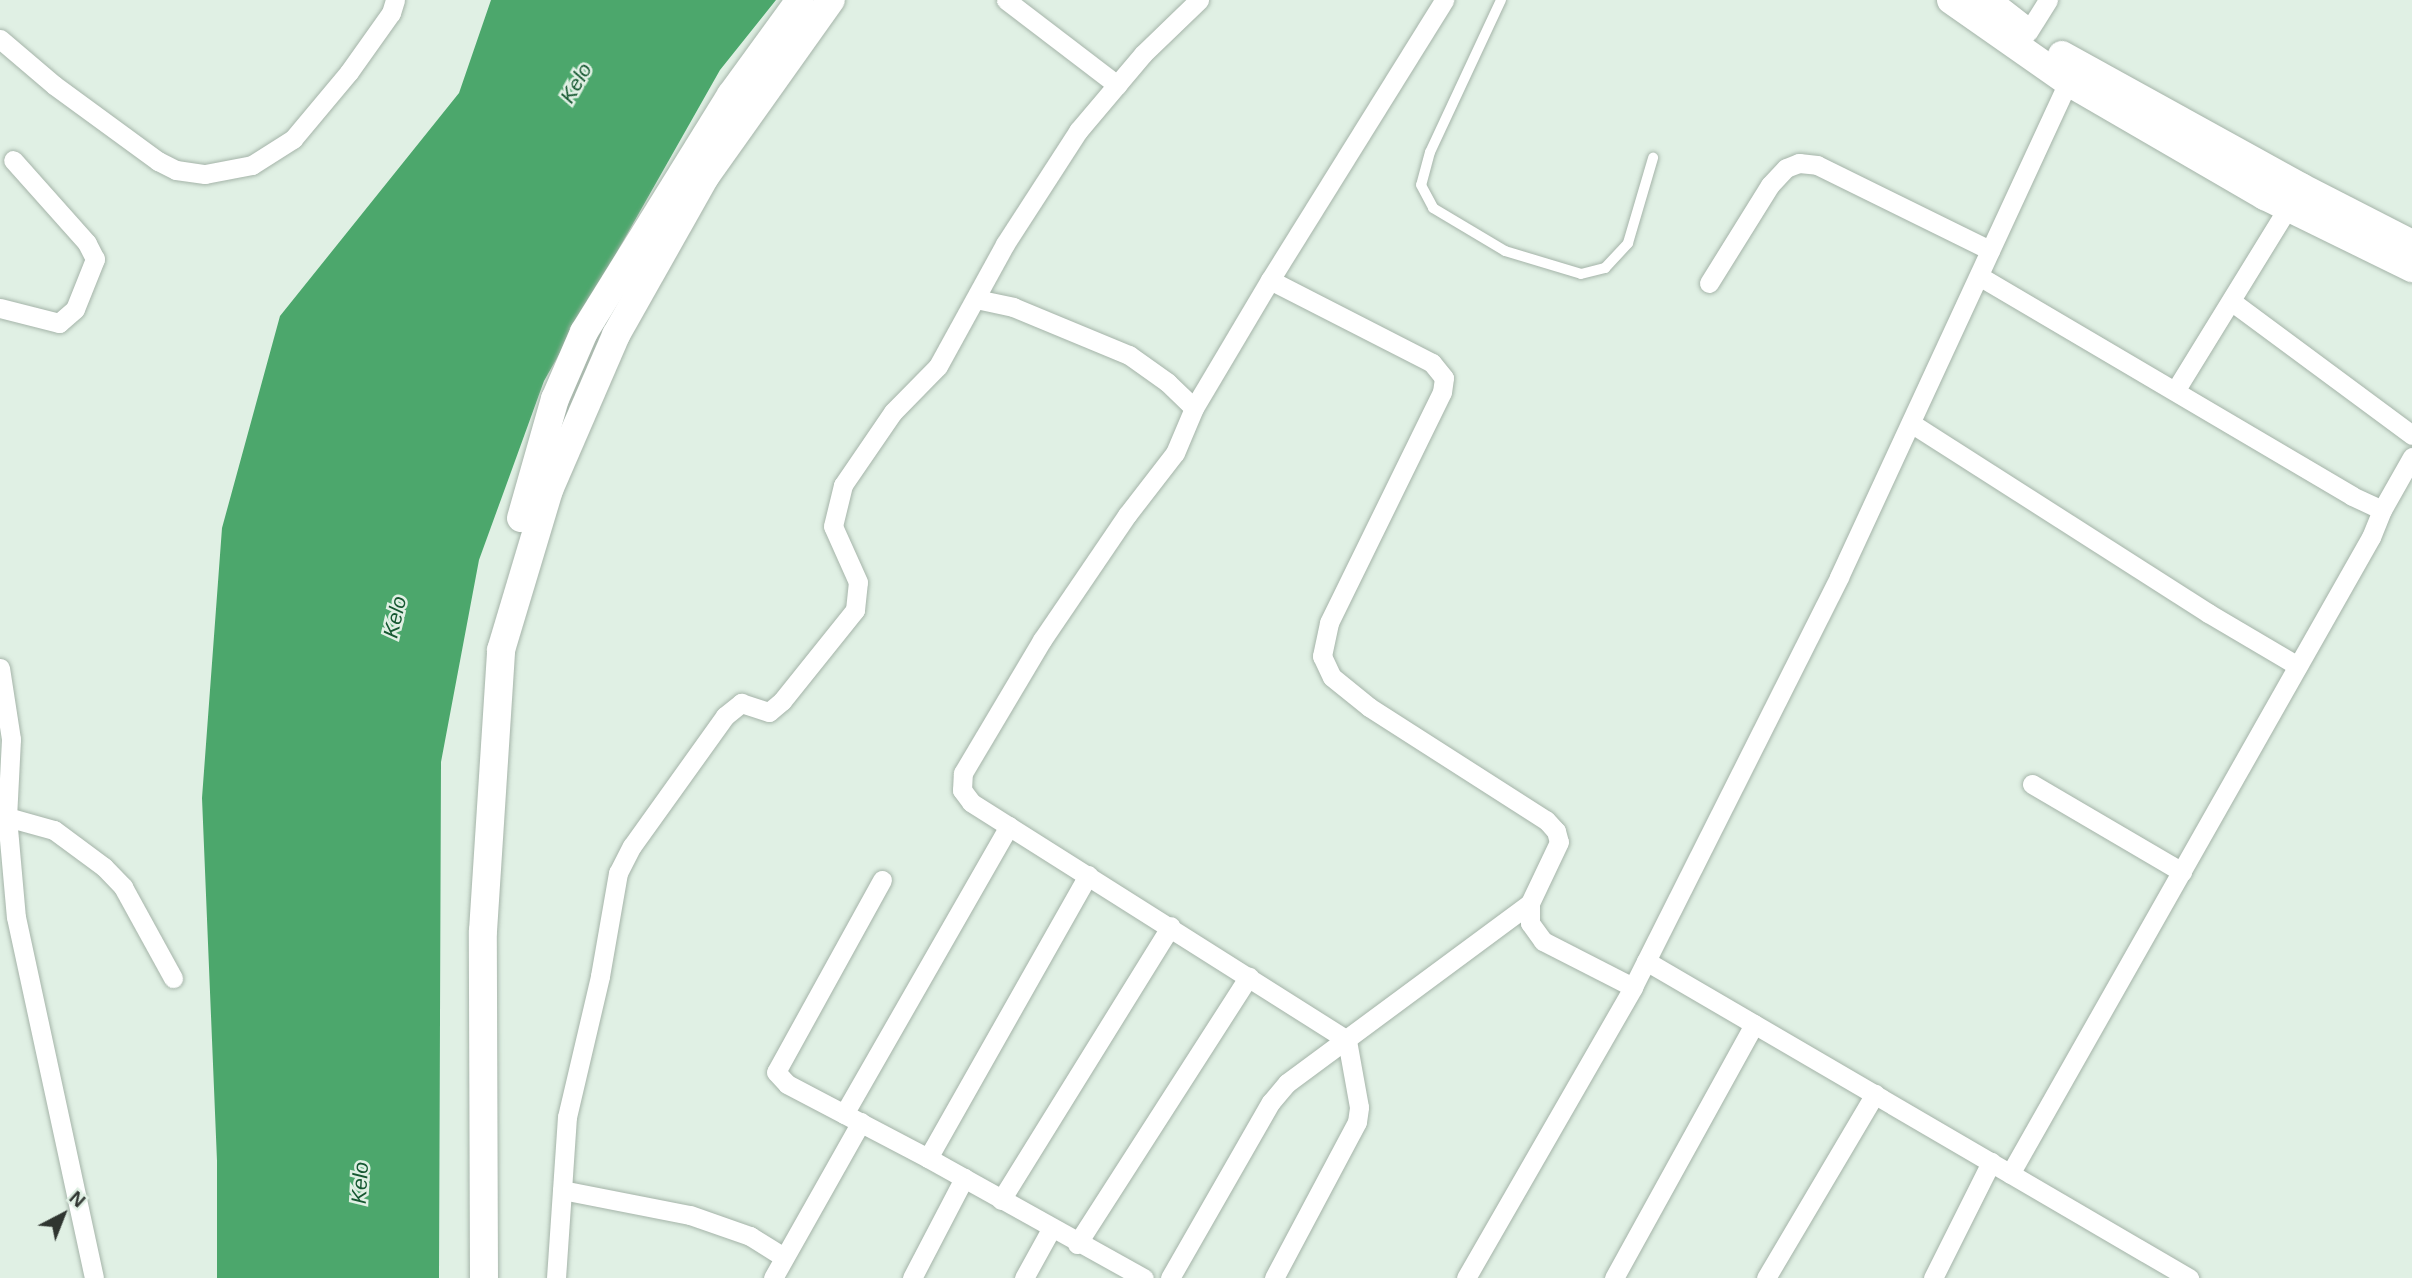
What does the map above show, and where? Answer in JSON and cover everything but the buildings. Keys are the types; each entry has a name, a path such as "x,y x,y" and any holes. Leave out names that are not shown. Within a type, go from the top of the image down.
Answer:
{"street":[{"path":"0,39 54,85 158,161 176,170 205,174 252,165 293,139 349,72 391,13 396,0"},
{"path":"467,1278 479,685 483,650 555,399 584,332 730,95 800,0"},
{"path":"484,1278 483,931 501,650 549,490 616,335 705,177 831,0"},
{"path":"1006,0 1117,85"},
{"path":"556,1278 566,1117 600,976 618,873 632,846 725,716 741,703 768,712 855,610 858,582 833,526 844,485 893,412 938,366 1005,244 1078,131 1143,54 1199,0"},
{"path":"1274,1278 1357,1122 1359,1107 1348,1040 971,802 962,790 963,774 1042,640 1127,514 1175,453 1195,408 1270,281 1444,0"},
{"path":"1951,0 2068,82 2265,196 2412,268"},
{"path":"1986,0 2076,64 2412,244"},
{"path":"2028,32 2048,0"},
{"path":"1466,1278 1633,987 1839,577 2068,82"},
{"path":"0,308 59,323 75,309 94,259 87,243 12,159"},
{"path":"1709,284 1770,184 1786,168 1799,163 1817,165 1990,250"},
{"path":"2175,390 2289,206"},
{"path":"1979,276 2352,496 2382,510"},
{"path":"1270,281 1432,363 1444,378 1442,392 1329,623 1322,656 1332,677 1369,707 1546,820 1556,831 1559,842 1530,903 1530,923 1543,942 1633,987"},
{"path":"976,299 1013,307 1129,355 1167,382 1195,408"},
{"path":"2231,301 2412,435"},
{"path":"1911,423 2208,613 2298,666"},
{"path":"2010,1174 2371,537 2382,510 2412,457"},
{"path":"0,668 7,817 16,917 94,1278"},
{"path":"2032,784 2182,872"},
{"path":"7,817 54,830 104,867 123,887 173,978"},
{"path":"773,1278 852,1118 1009,826"},
{"path":"928,1157 1088,875"},
{"path":"882,880 776,1072 787,1084 928,1157 1077,1244 1144,1278"},
{"path":"1170,1278 1271,1102 1287,1083 1530,903"},
{"path":"1001,1200 1171,926"},
{"path":"1646,961 2189,1278"},
{"path":"1077,1244 1249,976"},
{"path":"1614,1278 1754,1024"},
{"path":"1766,1278 1875,1094"},
{"path":"1933,1278 1990,1162"},
{"path":"912,1278 964,1178"},
{"path":"562,1190 690,1215 750,1236 783,1257"},
{"path":"1024,1278 1051,1229"}],"lane":[{"path":"1500,0 1430,152 1421,185 1433,208 1505,251 1581,274 1605,268 1628,243 1653,158"}],"water":[{"name":"Kelo","path":"491,0 776,0 720,70 544,381 479,560 441,762 439,1278 217,1278 217,1161 202,798 222,528 280,316 459,93"}]}
